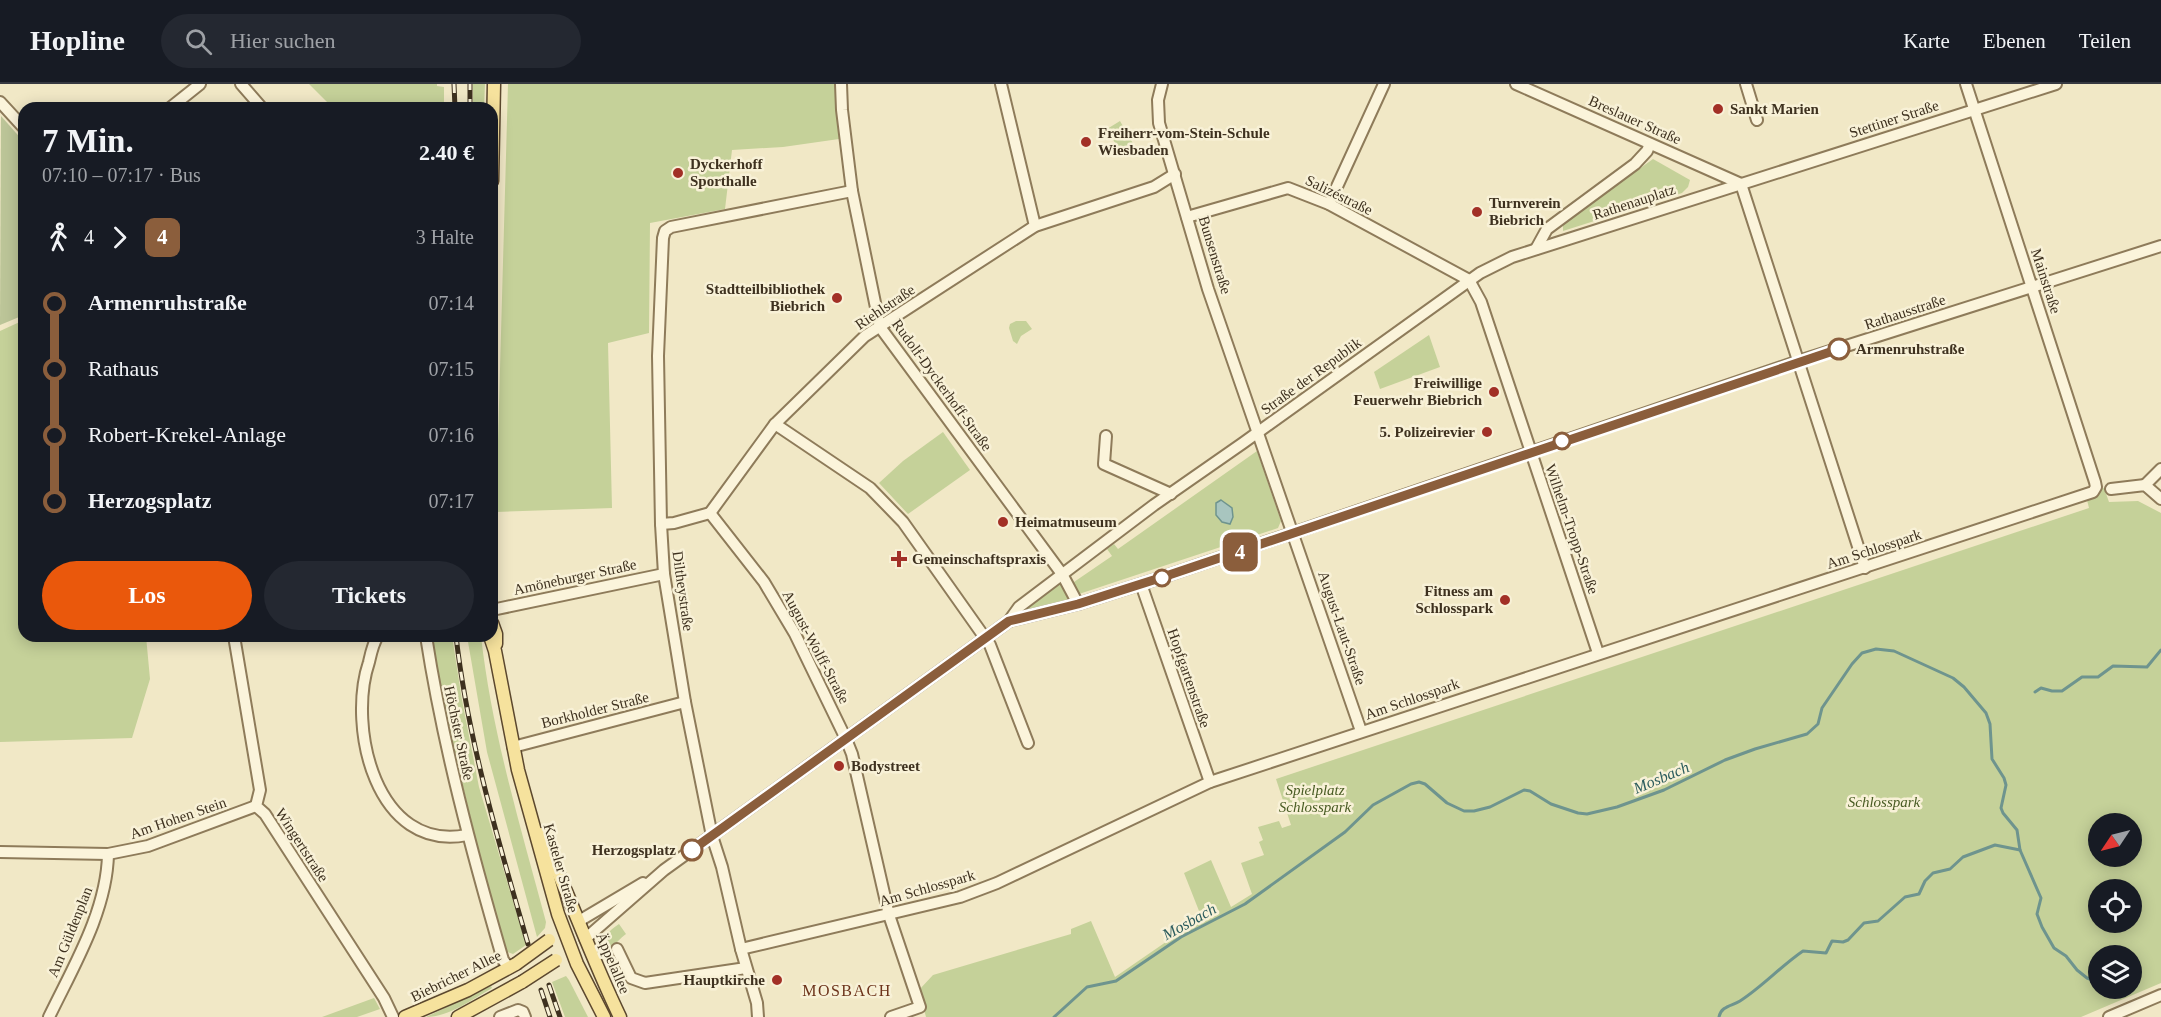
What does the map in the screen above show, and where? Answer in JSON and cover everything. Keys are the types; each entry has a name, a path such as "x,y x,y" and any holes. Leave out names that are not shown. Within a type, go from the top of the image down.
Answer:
{"main road":[{"path":"494,102 495,84"},
{"name":"Kasteler Straße","path":"492,642 524,794 564,930 572,949"},
{"name":"Kasteler Straße","path":"495,651 496,642"},
{"name":"Kasteler Straße","path":"524,794 579,921"},
{"name":"Biebricher Allee","path":"405,1017 468,990 513,965 579,921"},
{"name":"Äppelallee","path":"579,921 620,1017"},
{"path":"465,1016 522,982 585,939"},
{"name":"Äppelallee","path":"572,949 604,1017"}],"street":[{"path":"178,102 200,84"},
{"path":"241,84 257,102"},
{"name":"Rudolf-Dyckerhoff-Straße","path":"841,84 852,191 880,327 1062,574 1078,604"},
{"path":"1001,84 1035,226"},
{"name":"Bunsenstraße","path":"1162,84 1158,100 1159,123 1204,276 1293,534"},
{"path":"1329,204 1384,84"},
{"path":"1746,84 1757,120"},
{"name":"Mainstraße","path":"1966,84 2096,487"},
{"name":"Stettiner Straße","path":"1741,184 2056,84"},
{"name":"Breslauer Straße","path":"1522,85 1741,184"},
{"path":"1,104 18,122"},
{"name":"Rathenauplatz","path":"1536,249 1547,228 1635,164 1650,144"},
{"name":"Riehlstraße","path":"710,513 776,424 865,336 1035,226 1154,187 1174,174"},
{"path":"1741,184 1865,568"},
{"name":"Rathenauplatz","path":"1468,280 1496,264 1536,249 1741,184"},
{"name":"Salizéstraße","path":"1187,217 1288,188 1329,204 1468,280"},
{"name":"Diltheystraße","path":"758,1017 757,1003 712,836 685,702 664,574 658,356 663,238 665,231 671,227 852,191"},
{"name":"Rathausstraße","path":"1009,621 1078,604 1141,584 1799,362 2161,246"},
{"name":"Straße der Republik","path":"579,921 664,870 712,836 1009,621 1019,607 1062,574 1468,280"},
{"name":"Wilhelm-Tropp-Straße","path":"1468,280 1482,302 1598,653"},
{"path":"776,424 870,488 897,516 985,638 1028,743"},
{"path":"1106,436 1104,464 1171,494"},
{"path":"2111,489 2145,485 2161,469"},
{"path":"2145,485 2161,499"},
{"name":"Am Schlosspark","path":"741,949 949,901 997,884 1210,782 1598,653 2091,494 2096,487"},
{"path":"661,524 674,523 710,513"},
{"name":"August-Wolff-Straße","path":"710,513 764,582 795,634 852,754 889,915 920,1006 891,1017"},
{"name":"August-Laut-Straße","path":"1293,534 1361,732"},
{"name":"Amöneburger Straße","path":"498,609 664,574"},
{"name":"Hopfgartenstraße","path":"1141,584 1210,782"},
{"name":"Wingertstraße","path":"235,642 249,712 260,790 256,806 265,814 384,998 393,1017"},
{"path":"374,642 366,673 362,702 364,735 376,782 393,808 411,825 443,837 467,835"},
{"name":"Höchster Straße","path":"427,642 443,733 467,835 503,960 513,965"},
{"name":"Borkholder Straße","path":"513,747 685,702"},
{"name":"Am Hohen Stein","path":"0,852 108,854 148,846 256,806"},
{"name":"Am Güldenplan","path":"49,1017 98,911 108,872 108,854"},
{"name":"Straße der Republik","path":"585,939 664,870"},
{"path":"617,949 628,975 634,980 651,982 746,968"},
{"path":"2109,1017 2161,995"},
{"path":"500,1017 518,1010 523,1012 525,1017"}],"green space":[{"path":"309,84 437,84 437,86 444,87 444,102 327,102"},
{"path":"473,84 485,84 484,102 473,102"},
{"path":"508,84 838,84 839,139 783,147 732,150 725,209 650,223 649,333 608,343 612,508 498,512"},
{"path":"1,116 18,135 18,318 0,325"},
{"path":"1120,121 1135,147 1122,155 1107,129"},
{"path":"1653,159 1690,180 1688,187 1682,193 1563,231 1563,224"},
{"path":"1016,321 1026,321 1032,329 1021,336 1017,344 1013,341 1009,328 1010,324"},
{"path":"18,323 18,642 147,642 150,679 132,738 0,742 0,331"},
{"path":"1429,335 1440,367 1380,389 1374,372"},
{"path":"943,432 970,470 908,514 879,483 903,461"},
{"path":"1257,451 1281,521 1278,528 1079,594 1076,593 1072,585 1074,582 1112,556 1107,549 1114,544 1118,549"},
{"name":"Schlosspark","path":"2104,488 2109,502 2138,501 2161,513 2161,983 2142,991 2142,945 2088,945 2088,999 2123,999 2081,1017 926,1017 919,990 933,975 1071,934 1071,929 1091,921 1115,977 1179,933 1203,921 1184,873 1211,860 1231,907 1252,894 1241,863 1264,855 1259,842 1263,840 1258,827 1279,821 1282,828 1291,825 1276,779 2089,508 2087,500 2095,497"},
{"path":"1059,582 1069,601 1021,615 1019,612"},
{"path":"432,642 453,642 479,787 526,945 513,954 503,948"},
{"path":"468,642 482,642 500,745 546,922 545,928 537,937 487,752"},
{"path":"619,924 626,934 614,945 611,954 622,988 618,989 602,947 606,936"},
{"path":"566,976 588,1017 565,1017 552,982"},
{"path":"491,986 492,988 452,1011 426,1017"},
{"path":"374,998 380,1009 357,1017 322,1017"}],"water":[{"path":"1221,500 1232,508 1233,517 1230,524 1222,522 1216,515 1216,503"}],"waterway":[{"name":"Mosbach","path":"1054,1017 1087,987 1116,981 1181,937 1245,904 1345,832 1373,805 1411,784 1419,782 1425,784 1447,803 1464,811 1490,807 1524,790 1530,791 1551,804 1578,813 1587,814 1617,807 1664,790 1725,760 1807,734 1818,724 1822,708 1852,664 1862,653 1876,649 1894,651 1953,678 1964,687 1986,713 1990,724 1992,759 2006,785 2001,808 2017,830 2020,850 2041,898 2037,914 2054,948 2066,956 2077,970 2088,978"},
{"path":"2035,692 2041,688 2062,691 2082,677 2098,677 2113,666 2147,667 2161,650"},
{"path":"1719,1017 1724,1008 1740,1001 1803,951 1826,953 1832,941 1848,940 1864,923 1878,921 1905,897 1919,894 1925,881 1933,873 1950,869 1963,857 1995,845 2020,850"}],"railway":[{"path":"454,84 455,102"},
{"path":"470,84 470,102"},
{"path":"457,642 476,753 528,944"},
{"path":"549,985 560,1017"},
{"path":"541,990 550,1017"}],"bus line":[{"name":"4","path":"692,850 1009,621 1078,604 1163,577 1839,349"}],"place":[{"name":"Sankt Marien","path":"1718,109"},
{"name":"Freiherr-vom-Stein-Schule Wiesbaden","path":"1086,142"},
{"name":"Dyckerhoff Sporthalle","path":"678,173"},
{"name":"Turnverein Biebrich","path":"1477,212"},
{"name":"Stadtteilbibliothek Biebrich","path":"837,298"},
{"name":"Armenruhstraße","path":"1839,349"},
{"name":"Freiwillige Feuerwehr Biebrich","path":"1494,392"},
{"name":"5. Polizeirevier","path":"1487,432"},
{"name":"Heimatmuseum","path":"1003,522"},
{"name":"Gemeinschaftspraxis","path":"899,559"},
{"name":"Fitness am Schlosspark","path":"1505,600"},
{"name":"Bodystreet","path":"839,766"},
{"name":"Herzogsplatz","path":"692,850"},
{"name":"Hauptkirche","path":"777,980"}],"district":[{"name":"MOSBACH","path":"847,990"}],"park label":[{"name":"Spielplatz Schlosspark","path":"1315,798"}]}
